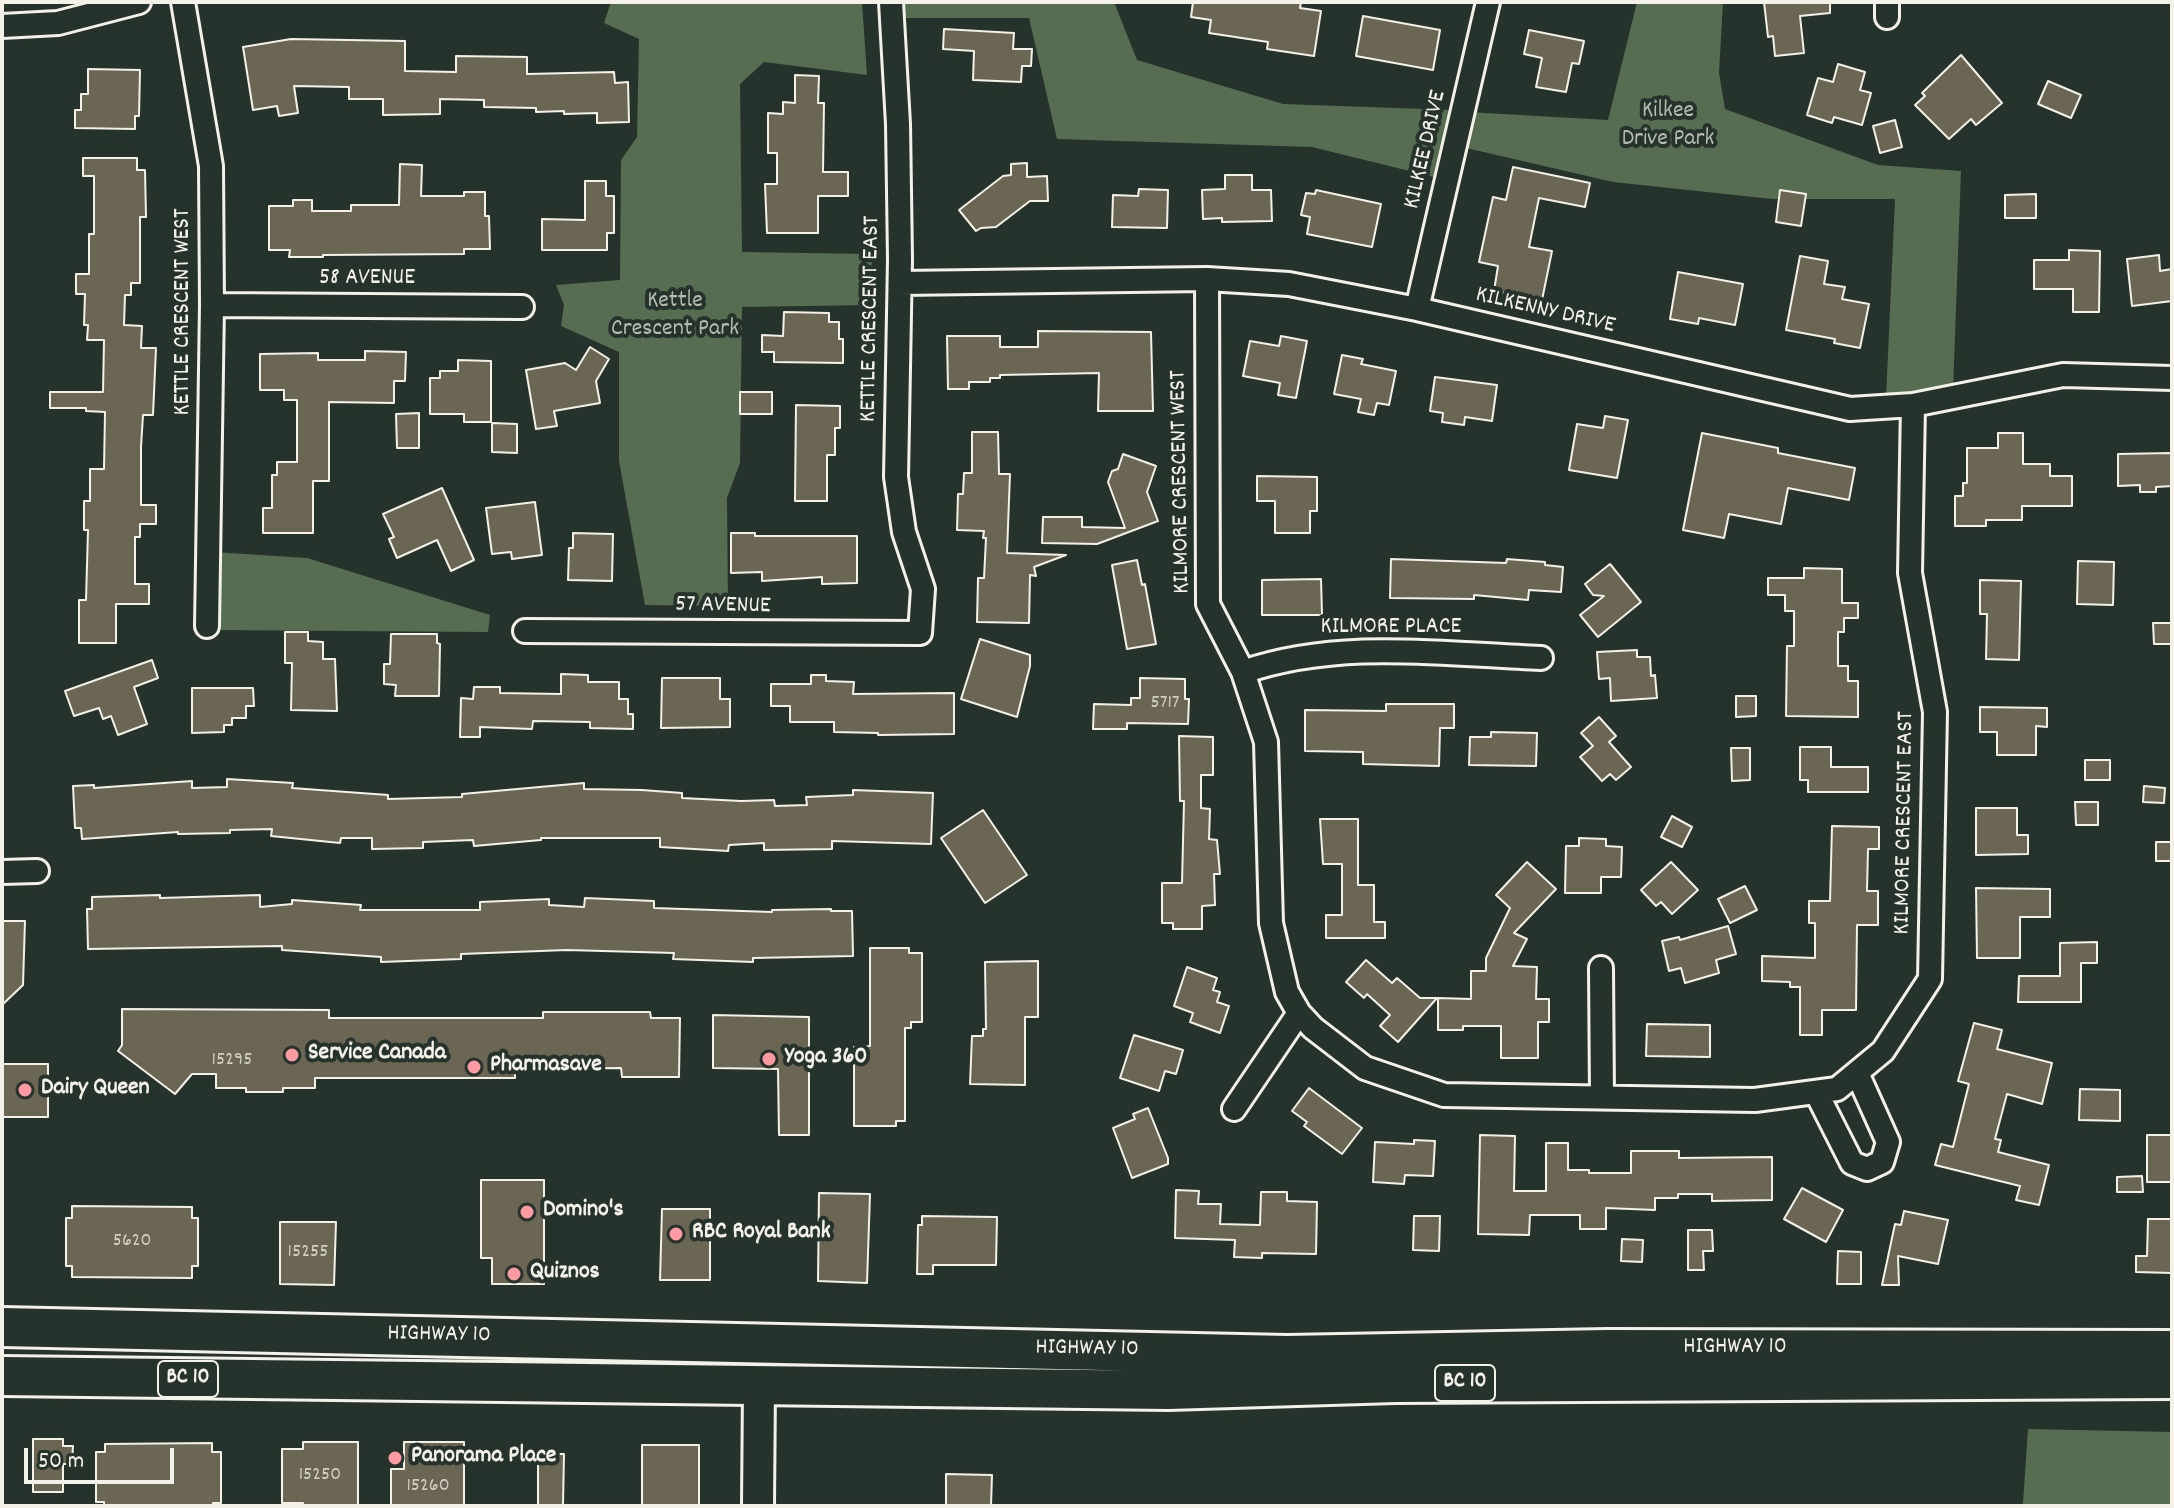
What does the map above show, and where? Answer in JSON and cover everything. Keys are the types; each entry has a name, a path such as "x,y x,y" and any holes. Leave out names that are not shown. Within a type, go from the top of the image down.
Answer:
{"highway":[{"name":"HIGHWAY 10","path":"2,1327 1287,1355 1607,1349 2172,1350"},
{"path":"696,1385 744,1363 769,1343"},
{"path":"759,1386 764,1372 808,1343"},
{"name":"HIGHWAY 10","path":"2,1376 1168,1390 1395,1383 2172,1379"}],"street":[{"path":"2,26 58,23 139,2"},
{"name":"KETTLE CRESCENT WEST","path":"183,2 191,60 209,146 212,305 207,626"},
{"name":"KETTLE CRESCENT EAST","path":"891,2 898,136 900,283 896,477 904,532 923,589 920,633"},
{"name":"KILKEE DRIVE","path":"1417,309 1488,2"},
{"name":"KILKENNY DRIVE","path":"900,283 1207,279 1289,284 1417,309 1850,409 1913,405 2063,375 2172,378"},
{"name":"KILMORE CRESCENT WEST","path":"1207,279 1208,604 1243,672 1266,742 1271,923 1287,992 1299,1013 1313,1028 1365,1068 1444,1095 1602,1097"},
{"name":"58 AVENUE","path":"212,305 522,307"},
{"name":"KILMORE CRESCENT EAST","path":"1602,1097 1755,1100 1837,1089 1883,1051 1930,979 1935,712 1910,573 1913,405"},
{"name":"57 AVENUE","path":"525,631 920,633"},
{"name":"KILMORE PLACE","path":"1243,672 1305,655 1375,651 1541,658"},
{"path":"2,872 37,871"},
{"path":"1601,968 1602,1097"},
{"path":"1234,1109 1299,1013"},
{"path":"1816,1092 1852,1163 1867,1169 1882,1162 1888,1142 1857,1073"},
{"path":"758,1506 759,1386"}],"green space":[{"name":"Kettle Crescent Park","path":"611,2 862,2 867,75 764,62 740,84 742,252 872,254 871,305 742,307 740,463 727,498 728,606 645,605 619,461 619,352 561,326 564,305 556,285 620,280 621,160 637,137 639,39 604,23"},
{"path":"902,2 1114,2 1137,60 1283,104 1453,110 1438,178 1312,147 1057,139 1029,18 903,18"},
{"name":"Kilkee Drive Park","path":"1637,2 1723,2 1719,73 1725,109 1878,165 1961,171 1953,391 1886,399 1895,199 1772,199 1613,182 1462,147 1468,112 1608,120"},
{"path":"214,552 307,558 490,615 488,632 212,630"},
{"path":"2028,1429 2172,1432 2172,1506 2020,1506 2023,1503"}],"building":[{"path":"1193,2 1301,2 1300,8 1321,11 1314,56 1267,49 1268,42 1209,33 1211,20 1191,17"},
{"path":"1764,2 1830,2 1830,13 1800,16 1804,53 1775,56 1773,36 1768,37"},
{"path":"1363,16 1440,30 1433,70 1356,56"},
{"path":"944,29 1014,33 1013,49 1032,49 1031,66 1022,66 1021,82 973,80 974,51 943,49"},
{"path":"1529,30 1584,41 1579,64 1572,63 1566,92 1536,87 1542,58 1524,54"},
{"path":"291,39 405,41 405,71 456,72 456,56 527,57 527,74 614,72 615,83 628,82 629,122 597,123 597,113 564,114 564,111 536,112 536,108 484,107 484,100 440,99 440,114 383,115 383,99 349,99 349,87 294,86 298,113 279,116 277,106 253,110 243,47"},
{"path":"1961,55 2002,103 1976,125 1971,119 1949,139 1915,105 1925,96 1922,93"},
{"path":"1838,64 1865,72 1860,90 1871,93 1862,125 1834,117 1832,123 1807,115 1818,78 1833,82"},
{"path":"88,69 140,70 139,116 135,116 135,129 75,128 75,110 81,110 81,94 88,94"},
{"path":"795,75 819,76 818,103 824,103 823,172 848,172 848,196 818,196 818,233 767,233 765,184 777,184 777,153 768,153 768,113 783,114 783,102 795,103"},
{"path":"2048,81 2081,95 2071,118 2038,104"},
{"path":"1895,120 1902,147 1880,153 1873,126"},
{"path":"83,158 137,158 137,170 145,170 146,217 140,217 140,283 131,283 131,295 125,295 124,325 142,326 141,348 156,348 153,415 143,415 141,505 156,505 156,524 140,524 140,537 135,537 135,584 149,584 149,604 116,604 116,643 79,643 79,600 86,600 88,530 84,530 84,501 90,501 90,469 104,469 105,412 86,411 86,408 50,408 50,392 103,392 104,340 87,340 85,294 76,294 76,274 89,274 89,234 94,234 94,176 83,176"},
{"path":"1027,163 1027,177 1047,176 1048,201 1030,201 996,227 976,231 959,210 1003,176 1011,175 1011,164"},
{"path":"400,164 422,165 421,196 464,196 464,192 485,192 490,249 464,249 464,254 323,257 289,257 290,250 269,250 269,206 293,206 293,200 312,200 312,211 351,211 351,205 399,205"},
{"path":"1513,167 1590,183 1585,207 1539,198 1529,247 1552,251 1542,300 1494,291 1498,266 1479,262 1493,197 1506,200"},
{"path":"1225,175 1252,175 1252,190 1271,190 1272,221 1222,222 1222,218 1203,219 1202,190 1225,189"},
{"path":"585,181 606,181 606,196 614,196 614,233 607,233 607,250 542,250 542,219 585,220"},
{"path":"1139,189 1168,190 1167,228 1112,227 1113,195 1138,196"},
{"path":"1316,190 1381,204 1372,247 1307,234 1310,217 1301,215 1306,193 1315,194"},
{"path":"1780,190 1806,194 1801,226 1776,222"},
{"path":"2036,194 2036,218 2005,218 2005,195"},
{"path":"2069,250 2100,251 2099,312 2073,312 2073,289 2034,289 2034,260 2069,260"},
{"path":"2159,255 2160,271 2172,269 2172,301 2132,306 2127,259"},
{"path":"1800,256 1828,261 1824,284 1845,287 1842,299 1869,304 1860,348 1834,343 1835,339 1786,330"},
{"path":"1678,272 1743,284 1735,325 1699,318 1698,324 1670,319"},
{"path":"784,312 829,313 829,322 839,322 843,363 774,362 774,352 762,352 762,335 783,336"},
{"path":"1038,331 1151,332 1153,411 1098,411 1099,373 1000,375 1000,378 990,378 990,382 969,382 969,389 948,389 947,336 1000,336 1000,347 1038,347"},
{"path":"1281,336 1307,341 1296,398 1278,395 1280,383 1243,376 1250,341 1279,346"},
{"path":"590,347 609,359 596,381 600,403 554,411 557,426 536,429 526,370 565,363 576,370"},
{"path":"365,351 406,352 405,381 394,381 394,403 329,402 329,481 313,481 313,533 263,533 263,508 272,508 272,475 277,475 277,462 297,462 297,400 284,400 284,390 260,390 260,354 318,353 318,360 365,360"},
{"path":"1342,355 1363,359 1361,364 1396,371 1389,405 1377,403 1374,415 1358,412 1361,399 1334,394"},
{"path":"458,360 491,361 491,422 464,422 464,414 430,414 430,378 440,378 440,371 458,371"},
{"path":"1435,377 1497,385 1492,421 1465,417 1464,425 1442,422 1443,413 1430,411"},
{"path":"740,392 772,392 772,414 740,414"},
{"path":"796,405 840,406 840,428 835,428 835,455 827,455 827,501 795,501"},
{"path":"419,413 419,448 397,448 396,414"},
{"path":"1605,416 1628,420 1617,478 1569,470 1577,424 1603,428"},
{"path":"492,423 517,424 517,453 492,452"},
{"path":"972,432 998,432 999,474 1010,474 1007,553 1066,555 1034,567 1036,576 1030,575 1029,623 977,622 978,578 984,578 986,538 983,538 984,531 957,530 958,494 963,494 964,473 972,473"},
{"path":"1702,433 1778,448 1778,453 1855,468 1849,500 1788,488 1781,524 1729,514 1724,538 1683,530"},
{"path":"1998,433 2023,433 2023,464 2050,464 2050,476 2072,476 2072,506 2022,506 2022,520 1986,520 1986,526 1955,526 1955,496 1963,496 1963,483 1967,483 1967,448 1998,448"},
{"path":"2172,453 2172,486 2156,487 2156,492 2140,492 2140,485 2118,486 2118,454"},
{"path":"1123,454 1156,466 1147,492 1158,521 1097,544 1042,543 1043,517 1082,517 1082,527 1125,528 1108,482 1112,471 1118,469"},
{"path":"1257,476 1317,477 1317,511 1310,511 1310,533 1275,533 1275,501 1257,501"},
{"path":"442,488 474,560 451,571 437,540 397,558 389,539 394,537 383,514"},
{"path":"535,502 542,555 512,559 511,552 492,554 486,508"},
{"path":"573,533 613,534 612,581 568,580"},
{"path":"731,533 755,533 755,536 857,536 857,583 822,584 822,577 762,581 762,572 731,573"},
{"path":"1391,559 1545,562 1545,565 1563,567 1561,592 1529,590 1528,600 1474,595 1474,599 1390,598"},
{"path":"1137,560 1142,585 1145,584 1156,644 1127,649 1112,565"},
{"path":"2078,561 2114,562 2113,605 2077,604"},
{"path":"1610,564 1641,602 1598,637 1580,615 1604,596 1593,595 1585,584"},
{"path":"1804,568 1842,569 1842,603 1858,603 1858,618 1844,618 1844,632 1838,632 1838,666 1848,666 1848,681 1858,681 1858,717 1786,716 1787,646 1794,646 1794,611 1785,611 1785,595 1768,595 1768,578 1804,578"},
{"path":"1321,579 1322,615 1262,615 1262,580"},
{"path":"1980,580 2021,581 2019,660 1986,659 1987,614 1980,614"},
{"path":"2153,623 2172,623 2172,644 2154,644"},
{"path":"285,632 308,632 308,641 323,642 323,659 335,659 337,711 291,710 292,663 285,663"},
{"path":"391,634 437,634 437,643 440,644 439,696 395,696 396,685 384,684 384,664 390,664"},
{"path":"980,639 1030,655 1017,717 961,699"},
{"path":"1637,650 1637,657 1650,657 1657,698 1611,701 1610,678 1599,679 1597,652"},
{"path":"152,660 158,678 134,687 147,724 118,735 111,716 103,719 99,708 74,716 65,691"},
{"path":"561,674 588,675 588,682 619,682 619,699 628,699 628,714 633,714 633,729 590,728 590,722 533,721 532,729 480,727 480,737 460,737 461,698 473,699 474,687 500,687 500,693 561,694"},
{"path":"811,675 826,675 826,681 854,682 853,694 954,693 954,734 834,732 834,722 790,722 790,706 771,706 771,684 811,684"},
{"path":"662,678 720,678 720,699 730,699 730,727 661,728"},
{"path":"1140,678 1185,679 1185,699 1189,699 1188,724 1127,723 1127,729 1093,729 1094,704 1131,705 1131,698 1140,698"},
{"path":"192,688 253,688 254,706 246,706 246,718 232,718 232,725 224,725 224,732 192,733"},
{"path":"1736,696 1756,696 1756,716 1736,717"},
{"path":"1386,704 1454,704 1454,728 1440,728 1439,766 1363,764 1363,752 1305,751 1305,710 1386,711"},
{"path":"1980,707 2047,708 2047,727 2036,726 2036,755 1997,755 1997,732 1980,732"},
{"path":"1599,717 1616,736 1609,742 1631,767 1616,780 1610,774 1602,781 1580,757 1593,746 1581,733"},
{"path":"1491,732 1537,733 1536,766 1469,765 1470,737 1491,737"},
{"path":"1179,736 1213,737 1213,775 1201,775 1201,808 1210,809 1209,839 1217,840 1220,874 1214,874 1215,905 1202,906 1202,929 1173,929 1173,923 1162,923 1162,883 1182,883 1184,801 1180,801"},
{"path":"1800,747 1831,747 1831,767 1868,767 1868,792 1808,792 1808,780 1800,780"},
{"path":"1731,748 1750,748 1750,780 1732,781"},
{"path":"2085,760 2110,760 2110,780 2085,780"},
{"path":"227,779 293,783 292,788 388,795 388,799 462,797 462,794 584,783 584,789 682,793 682,798 774,800 775,806 807,805 806,797 853,795 853,790 933,793 931,844 832,841 832,849 764,850 764,843 729,845 728,851 660,847 660,838 541,838 474,846 473,840 423,842 423,848 372,849 372,838 341,838 340,843 271,836 272,829 82,839 81,828 75,828 73,786 94,785 94,788 192,781 192,788 227,787"},
{"path":"2144,786 2165,788 2164,803 2143,802"},
{"path":"2075,802 2098,802 2098,825 2076,825"},
{"path":"1976,808 2017,808 2017,835 2028,835 2028,854 1976,855"},
{"path":"983,810 1027,875 985,903 941,838"},
{"path":"1672,816 1692,827 1682,847 1661,837"},
{"path":"1320,819 1358,819 1358,885 1374,885 1374,922 1385,922 1385,938 1326,938 1326,915 1342,915 1342,864 1323,864"},
{"path":"1832,826 1879,827 1879,849 1868,849 1867,891 1878,891 1878,925 1857,925 1856,1010 1822,1010 1822,1035 1800,1035 1800,987 1790,987 1790,982 1762,981 1762,956 1815,958 1815,923 1809,923 1809,901 1830,901"},
{"path":"1579,838 1606,839 1606,846 1622,847 1621,877 1601,877 1601,893 1565,893 1566,846 1579,846"},
{"path":"2156,842 2172,842 2172,861 2156,861"},
{"path":"1527,862 1556,889 1514,933 1527,939 1513,966 1537,967 1536,999 1549,999 1549,1022 1538,1022 1538,1058 1501,1058 1501,1026 1463,1026 1463,1030 1438,1030 1438,998 1471,999 1471,971 1486,971 1486,958 1510,908 1496,895"},
{"path":"1671,862 1698,890 1672,914 1661,902 1656,906 1641,890"},
{"path":"1745,886 1757,910 1730,923 1718,899"},
{"path":"1976,888 2050,889 2050,917 2020,917 2020,958 1977,958"},
{"path":"160,895 160,898 260,895 260,907 292,904 292,900 361,905 360,910 480,910 480,902 549,899 549,905 584,907 585,898 654,901 654,908 772,912 831,909 852,911 853,956 753,958 753,962 673,959 674,953 567,950 461,954 461,959 381,962 381,957 282,950 282,946 88,949 87,909 92,909 92,897"},
{"path":"2,921 25,921 23,985 2,1005"},
{"path":"1728,926 1736,954 1716,960 1719,973 1685,983 1681,968 1669,971 1662,941 1679,937 1680,940"},
{"path":"2097,942 2097,963 2081,963 2081,1002 2018,1002 2019,976 2060,976 2060,943"},
{"path":"870,948 909,948 909,953 922,953 922,1022 911,1022 911,1028 905,1028 905,1121 896,1121 896,1126 854,1126 854,1047 870,1046"},
{"path":"1366,960 1392,983 1397,978 1420,998 1437,998 1398,1042 1380,1026 1390,1015 1367,994 1364,998 1346,982"},
{"path":"1038,961 1038,1017 1025,1017 1025,1085 970,1084 972,1036 983,1036 983,1029 986,1029 985,962"},
{"path":"1187,967 1217,978 1213,990 1220,992 1217,1002 1229,1006 1220,1033 1190,1022 1193,1013 1174,1006"},
{"path":"122,1009 329,1010 329,1018 543,1018 543,1012 650,1012 651,1018 680,1018 679,1077 622,1077 621,1068 515,1069 515,1078 315,1078 315,1088 246,1092 246,1088 216,1088 216,1074 192,1074 175,1094 118,1051 122,1045"},
{"path":"713,1015 809,1017 809,1135 779,1135 778,1069 713,1068"},
{"path":"1974,1023 2002,1030 1997,1049 2052,1063 2042,1104 2007,1094 1995,1139 2001,1140 1998,1152 2049,1165 2039,1205 2016,1200 2020,1186 1935,1165 1941,1144 1953,1147 1969,1084 1958,1081"},
{"path":"1647,1024 1710,1025 1710,1057 1646,1056"},
{"path":"1134,1035 1183,1050 1176,1074 1165,1071 1159,1091 1120,1078"},
{"name":"Dairy Queen","path":"2,1064 48,1064 48,1117 2,1117"},
{"path":"1309,1088 1362,1128 1342,1154 1304,1126 1307,1122 1292,1111"},
{"path":"2080,1089 2120,1090 2120,1121 2079,1120"},
{"path":"1148,1108 1168,1164 1132,1178 1113,1128 1135,1119 1133,1114"},
{"path":"1480,1135 1515,1136 1514,1191 1546,1191 1546,1143 1568,1143 1568,1170 1589,1170 1589,1173 1631,1173 1631,1151 1679,1151 1679,1158 1772,1157 1772,1200 1712,1201 1712,1194 1678,1194 1678,1198 1655,1198 1655,1210 1606,1208 1606,1229 1580,1229 1580,1215 1530,1215 1529,1235 1478,1234"},
{"path":"2147,1135 2172,1135 2172,1182 2147,1182"},
{"path":"1414,1140 1435,1141 1433,1176 1405,1175 1404,1184 1373,1182 1375,1142 1414,1144"},
{"path":"2142,1176 2143,1192 2117,1192 2117,1177"},
{"path":"481,1180 544,1180 544,1284 492,1284 492,1258 481,1258"},
{"path":"1802,1188 1843,1210 1826,1242 1784,1219"},
{"path":"1176,1190 1199,1191 1198,1204 1221,1204 1220,1224 1260,1225 1261,1192 1287,1192 1287,1201 1317,1202 1316,1254 1262,1253 1262,1258 1234,1257 1235,1240 1175,1238"},
{"path":"819,1193 870,1194 867,1283 818,1281"},
{"path":"72,1206 192,1207 192,1218 198,1218 198,1266 192,1266 192,1278 72,1277 72,1266 66,1266 66,1218 72,1218"},
{"path":"662,1209 710,1209 710,1280 660,1280"},
{"path":"1904,1211 1948,1220 1938,1264 1898,1256 1899,1285 1882,1285 1895,1224 1901,1225"},
{"path":"922,1216 997,1217 996,1265 933,1265 933,1274 917,1274 918,1225 922,1225"},
{"path":"1414,1216 1440,1216 1439,1251 1413,1250"},
{"path":"2148,1219 2172,1219 2172,1273 2136,1272 2136,1256 2147,1256"},
{"path":"280,1222 336,1222 334,1285 280,1284"},
{"path":"1688,1230 1712,1230 1713,1251 1703,1251 1704,1270 1688,1270"},
{"path":"1622,1239 1643,1240 1642,1262 1621,1261"},
{"path":"1838,1251 1861,1252 1861,1284 1837,1284"},
{"path":"33,1439 63,1439 63,1446 73,1446 72,1464 63,1464 63,1492 33,1492"},
{"path":"303,1442 358,1442 358,1506 282,1503 282,1449 303,1449"},
{"path":"404,1442 464,1442 464,1506 391,1506 391,1469 404,1469"},
{"path":"212,1443 212,1452 221,1452 221,1503 213,1503 213,1506 104,1506 104,1502 96,1502 96,1452 105,1452 105,1444"},
{"path":"642,1445 699,1445 699,1506 642,1506"},
{"path":"538,1454 564,1454 563,1506 538,1506"},
{"path":"946,1474 992,1475 991,1506 946,1506"}],"place":[{"name":"Service Canada","path":"292,1055"},
{"name":"Yoga 360","path":"769,1059"},
{"name":"Pharmasave","path":"474,1067"},
{"name":"Dairy Queen","path":"25,1090"},
{"name":"Domino's","path":"527,1212"},
{"name":"RBC Royal Bank","path":"676,1234"},
{"name":"Quiznos","path":"514,1274"},
{"name":"Panorama Place","path":"395,1458"}]}
